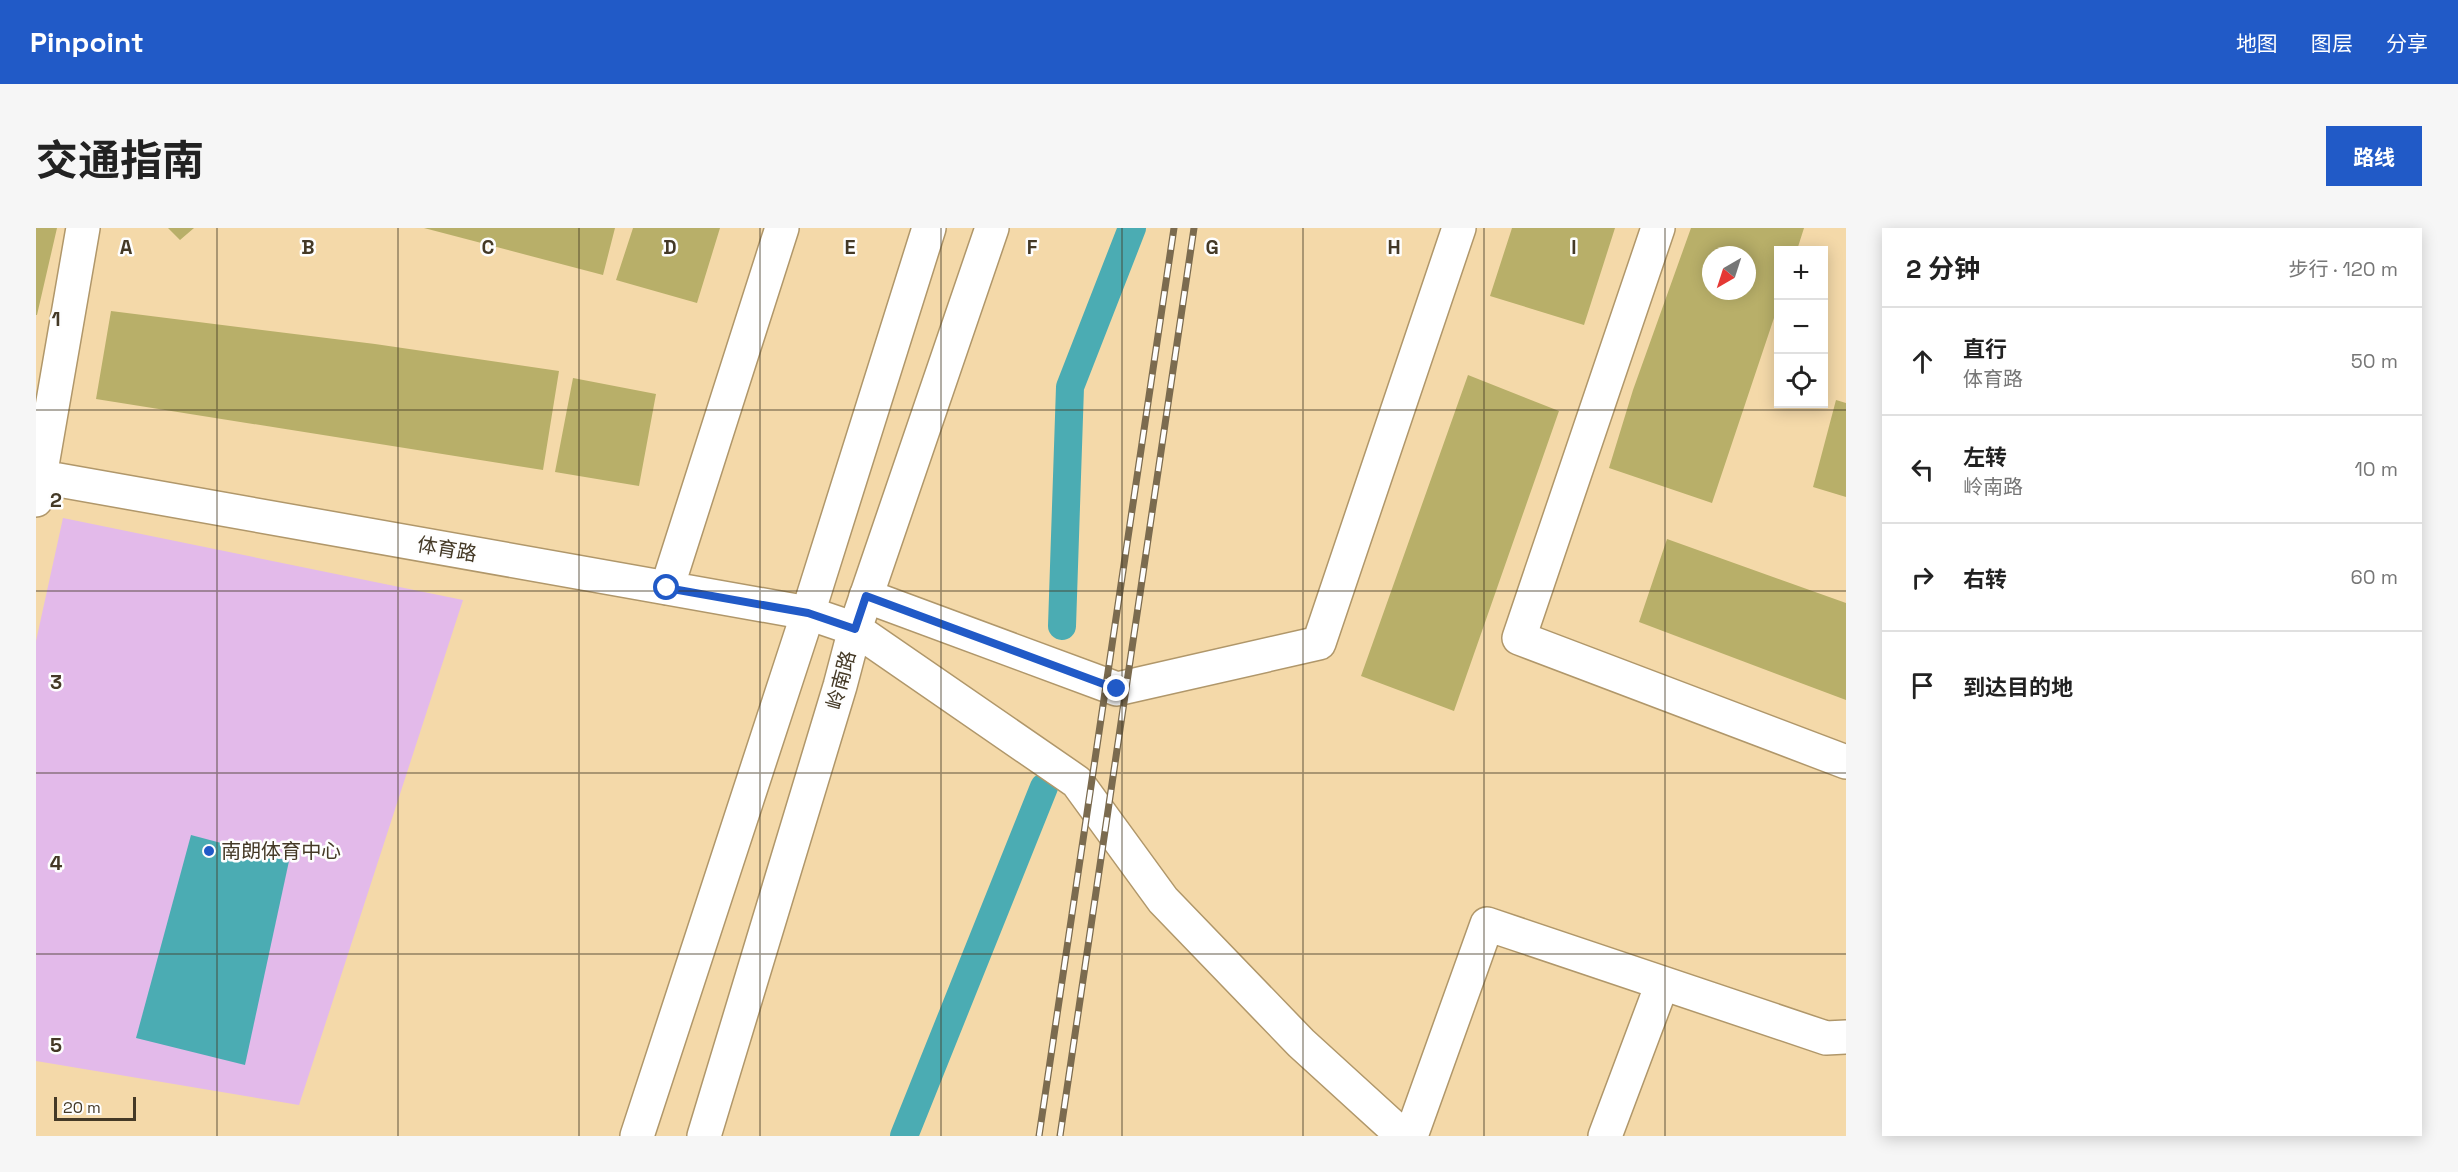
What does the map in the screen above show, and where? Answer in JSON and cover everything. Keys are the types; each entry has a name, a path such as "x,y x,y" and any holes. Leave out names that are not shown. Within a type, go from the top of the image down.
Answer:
{"street":[{"path":"38,485 83,228"},
{"path":"667,588 782,228"},
{"path":"637,1136 808,613 929,228"},
{"name":"岭南路","path":"704,1136 837,698 855,629 992,228"},
{"path":"866,596 1117,689 1319,643 1460,228"},
{"path":"1658,228 1519,638 1846,762"},
{"name":"体育路","path":"38,485 667,588 808,613 855,629 1077,782 1163,900 1301,1043 1403,1136"},
{"path":"1412,1136 1487,924 1826,1038 1846,1037"},
{"path":"1605,1136 1662,984"}],"shaded area":[{"name":"南朗体育中心","path":"63,518 463,600 299,1105 36,1061 36,641"}],"water":[{"path":"191,835 289,861 245,1065 136,1038"}],"building":[{"path":"36,228 57,228 37,315 36,315"},
{"path":"168,228 194,228 180,240"},
{"path":"424,228 615,228 603,275"},
{"path":"633,228 720,228 697,303 616,280"},
{"path":"1512,228 1615,228 1584,325 1490,296"},
{"path":"1691,228 1804,228 1798,246 1774,246 1774,318 1712,503 1609,468 1633,390"},
{"path":"111,311 375,344 559,371 543,470 96,399"},
{"path":"1468,375 1559,411 1454,711 1361,676"},
{"path":"573,378 656,394 639,486 555,472"},
{"path":"1836,400 1846,403 1846,497 1813,487"},
{"path":"1667,539 1846,603 1846,700 1639,622"}],"waterway":[{"path":"1062,626 1070,387 1132,228"},
{"path":"904,1136 1044,787"}],"railway":[{"path":"1039,1136 1174,228"},
{"path":"1060,1136 1194,228"}],"place":[{"name":"南朗体育中心","path":"209,851"}],"route":[{"path":"667,588 808,613 855,629 866,596 1117,689"}]}
